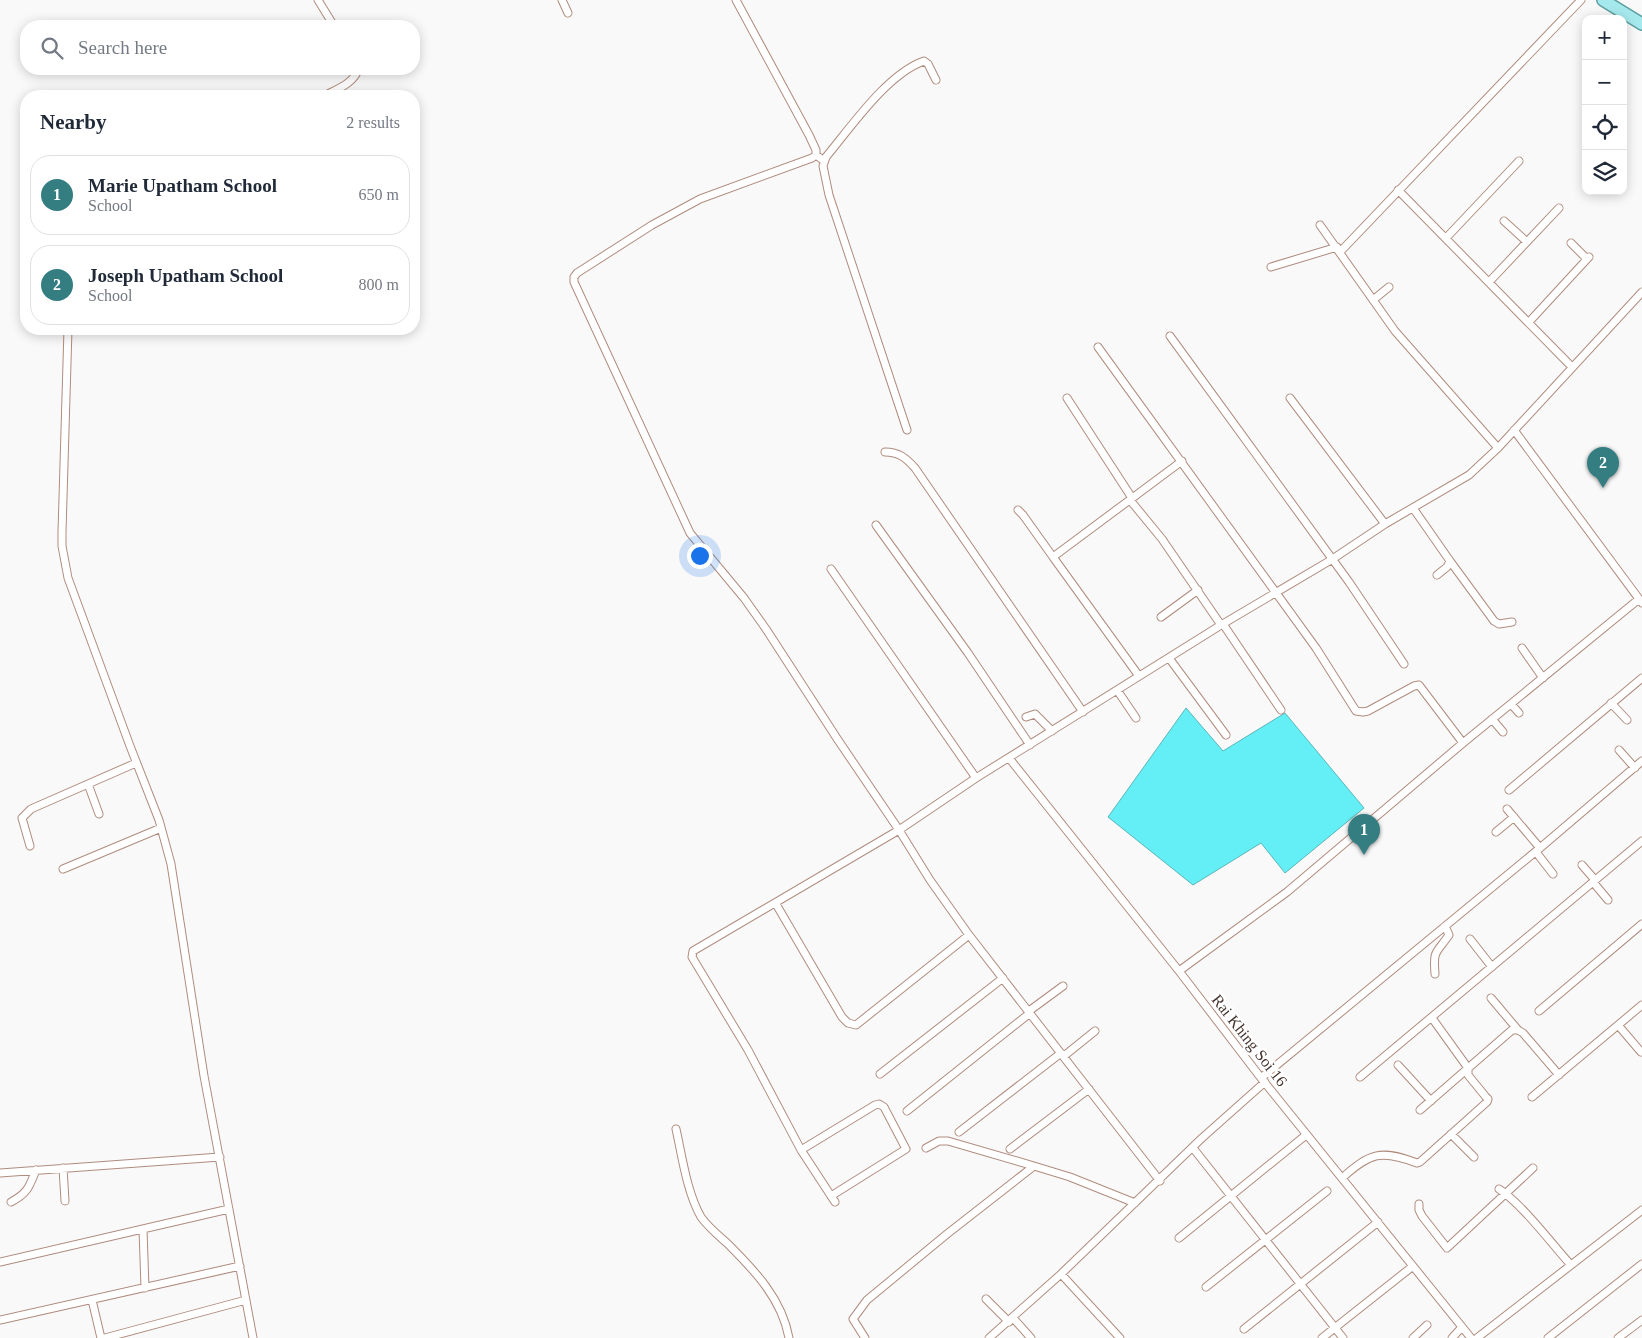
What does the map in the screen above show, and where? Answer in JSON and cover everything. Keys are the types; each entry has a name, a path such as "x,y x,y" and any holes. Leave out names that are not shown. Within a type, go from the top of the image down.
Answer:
{"main road":[{"path":"1603,0 1642,24"}],"street":[{"path":"318,0 330,20"},
{"path":"562,0 568,13"},
{"path":"736,0 809,135 816,150 816,155"},
{"path":"1271,267 1339,249 1582,0"},
{"path":"907,430 829,195 824,176 824,160 882,91 916,64 924,61 928,64 936,80"},
{"path":"334,90 356,75"},
{"path":"816,155 824,160"},
{"path":"816,155 693,202 652,225 577,273 574,277 574,282 690,533 766,629 930,880 969,935 1160,1181"},
{"path":"1446,238 1519,161"},
{"path":"1398,190 1572,367"},
{"path":"1489,282 1560,208"},
{"path":"1504,221 1527,242"},
{"path":"1320,225 1339,249 1395,332 1498,448"},
{"path":"1528,322 1588,258 1571,243"},
{"path":"1373,300 1389,287"},
{"path":"801,1150 879,1104 884,1107 906,1149 833,1199 801,1150 748,1050 692,957 693,951 776,904 899,830 976,778 1222,624 1331,560 1385,524 1469,475 1498,448 1642,292"},
{"path":"68,335 62,532 64,560 86,628 161,828 174,881 199,1050 253,1338"},
{"path":"1170,336 1331,560 1349,582 1404,664"},
{"path":"1098,347 1316,648 1356,711 1368,711 1419,685 1463,743"},
{"path":"1067,398 1131,499 1162,539 1280,710"},
{"path":"1290,398 1385,524"},
{"path":"1179,971 1287,892 1492,719 1640,601 1514,430"},
{"path":"885,452 900,454 908,459 915,468 1083,712"},
{"path":"1053,556 1182,461"},
{"path":"1413,508 1494,621 1499,624 1512,622"},
{"path":"1018,510 1139,676"},
{"path":"876,525 968,652 1030,745"},
{"path":"1437,575 1447,567 1450,561"},
{"path":"831,569 976,778"},
{"path":"1161,617 1198,590"},
{"path":"1522,648 1543,678"},
{"path":"1169,658 1226,735"},
{"path":"1509,790 1642,678"},
{"path":"1117,690 1136,718"},
{"path":"1611,703 1627,720"},
{"path":"1511,704 1519,713"},
{"path":"1026,717 1035,714 1052,731"},
{"path":"1492,719 1504,732"},
{"path":"1619,750 1635,768"},
{"name":"Rai Khing Soi 16","path":"1009,758 1179,971 1306,1135 1471,1338"},
{"path":"989,1338 1011,1320 1160,1181 1263,1080 1642,761"},
{"path":"30,846 22,818 26,813 39,804 136,764"},
{"path":"88,784 99,814"},
{"path":"1507,809 1538,850 1553,874"},
{"path":"1496,832 1514,817"},
{"path":"63,869 161,828"},
{"path":"1360,1077 1642,841"},
{"path":"1582,865 1608,900"},
{"path":"776,904 842,1017 851,1025 856,1025 969,935"},
{"path":"1539,1011 1642,924"},
{"path":"1435,974 1434,957 1438,948 1449,935 1445,926"},
{"path":"1470,939 1492,967"},
{"path":"880,1074 1003,978"},
{"path":"907,1111 1063,986"},
{"path":"1491,998 1559,1075"},
{"path":"1532,1097 1642,1005"},
{"path":"1342,1178 1356,1166 1378,1154 1391,1155 1418,1163 1488,1099 1468,1075 1468,1068 1432,1018"},
{"path":"1618,1025 1641,1052"},
{"path":"1420,1110 1512,1030 1518,1030"},
{"path":"959,1132 1095,1031"},
{"path":"1398,1065 1431,1101"},
{"path":"1010,1149 1089,1089"},
{"path":"676,1129 697,1210 703,1219 737,1253 773,1295 786,1324 789,1338"},
{"path":"1451,1134 1474,1157"},
{"path":"1179,1238 1306,1135"},
{"path":"926,1148 939,1141 948,1141 1070,1177 1135,1203"},
{"path":"1193,1148 1343,1338"},
{"path":"0,1173 220,1157"},
{"path":"865,1338 853,1319 867,1300 1034,1166"},
{"path":"64,1168 65,1201"},
{"path":"1419,1204 1422,1216 1447,1248 1533,1168"},
{"path":"11,1202 24,1195 28,1190 36,1170"},
{"path":"1499,1190 1506,1194 1571,1265"},
{"path":"1206,1287 1327,1191"},
{"path":"0,1262 230,1209"},
{"path":"1476,1338 1642,1210"},
{"path":"1244,1329 1378,1222"},
{"path":"143,1229 145,1288"},
{"path":"1548,1338 1642,1264"},
{"path":"0,1320 240,1266"},
{"path":"1322,1338 1413,1266"},
{"path":"1061,1274 1120,1338"},
{"path":"986,1298 1031,1338"},
{"path":"92,1300 101,1338"},
{"path":"105,1338 246,1300"},
{"path":"1618,1338 1642,1320"},
{"path":"1412,1338 1427,1325"},
{"path":"1452,1338 1462,1327"}],"water":[{"path":"1186,708 1223,751 1285,713 1364,808 1285,873 1261,843 1193,885 1108,817"}],"place":[{"name":"Joseph Upatham School","path":"1603,488"},
{"name":"Marie Upatham School","path":"1364,855"}]}
